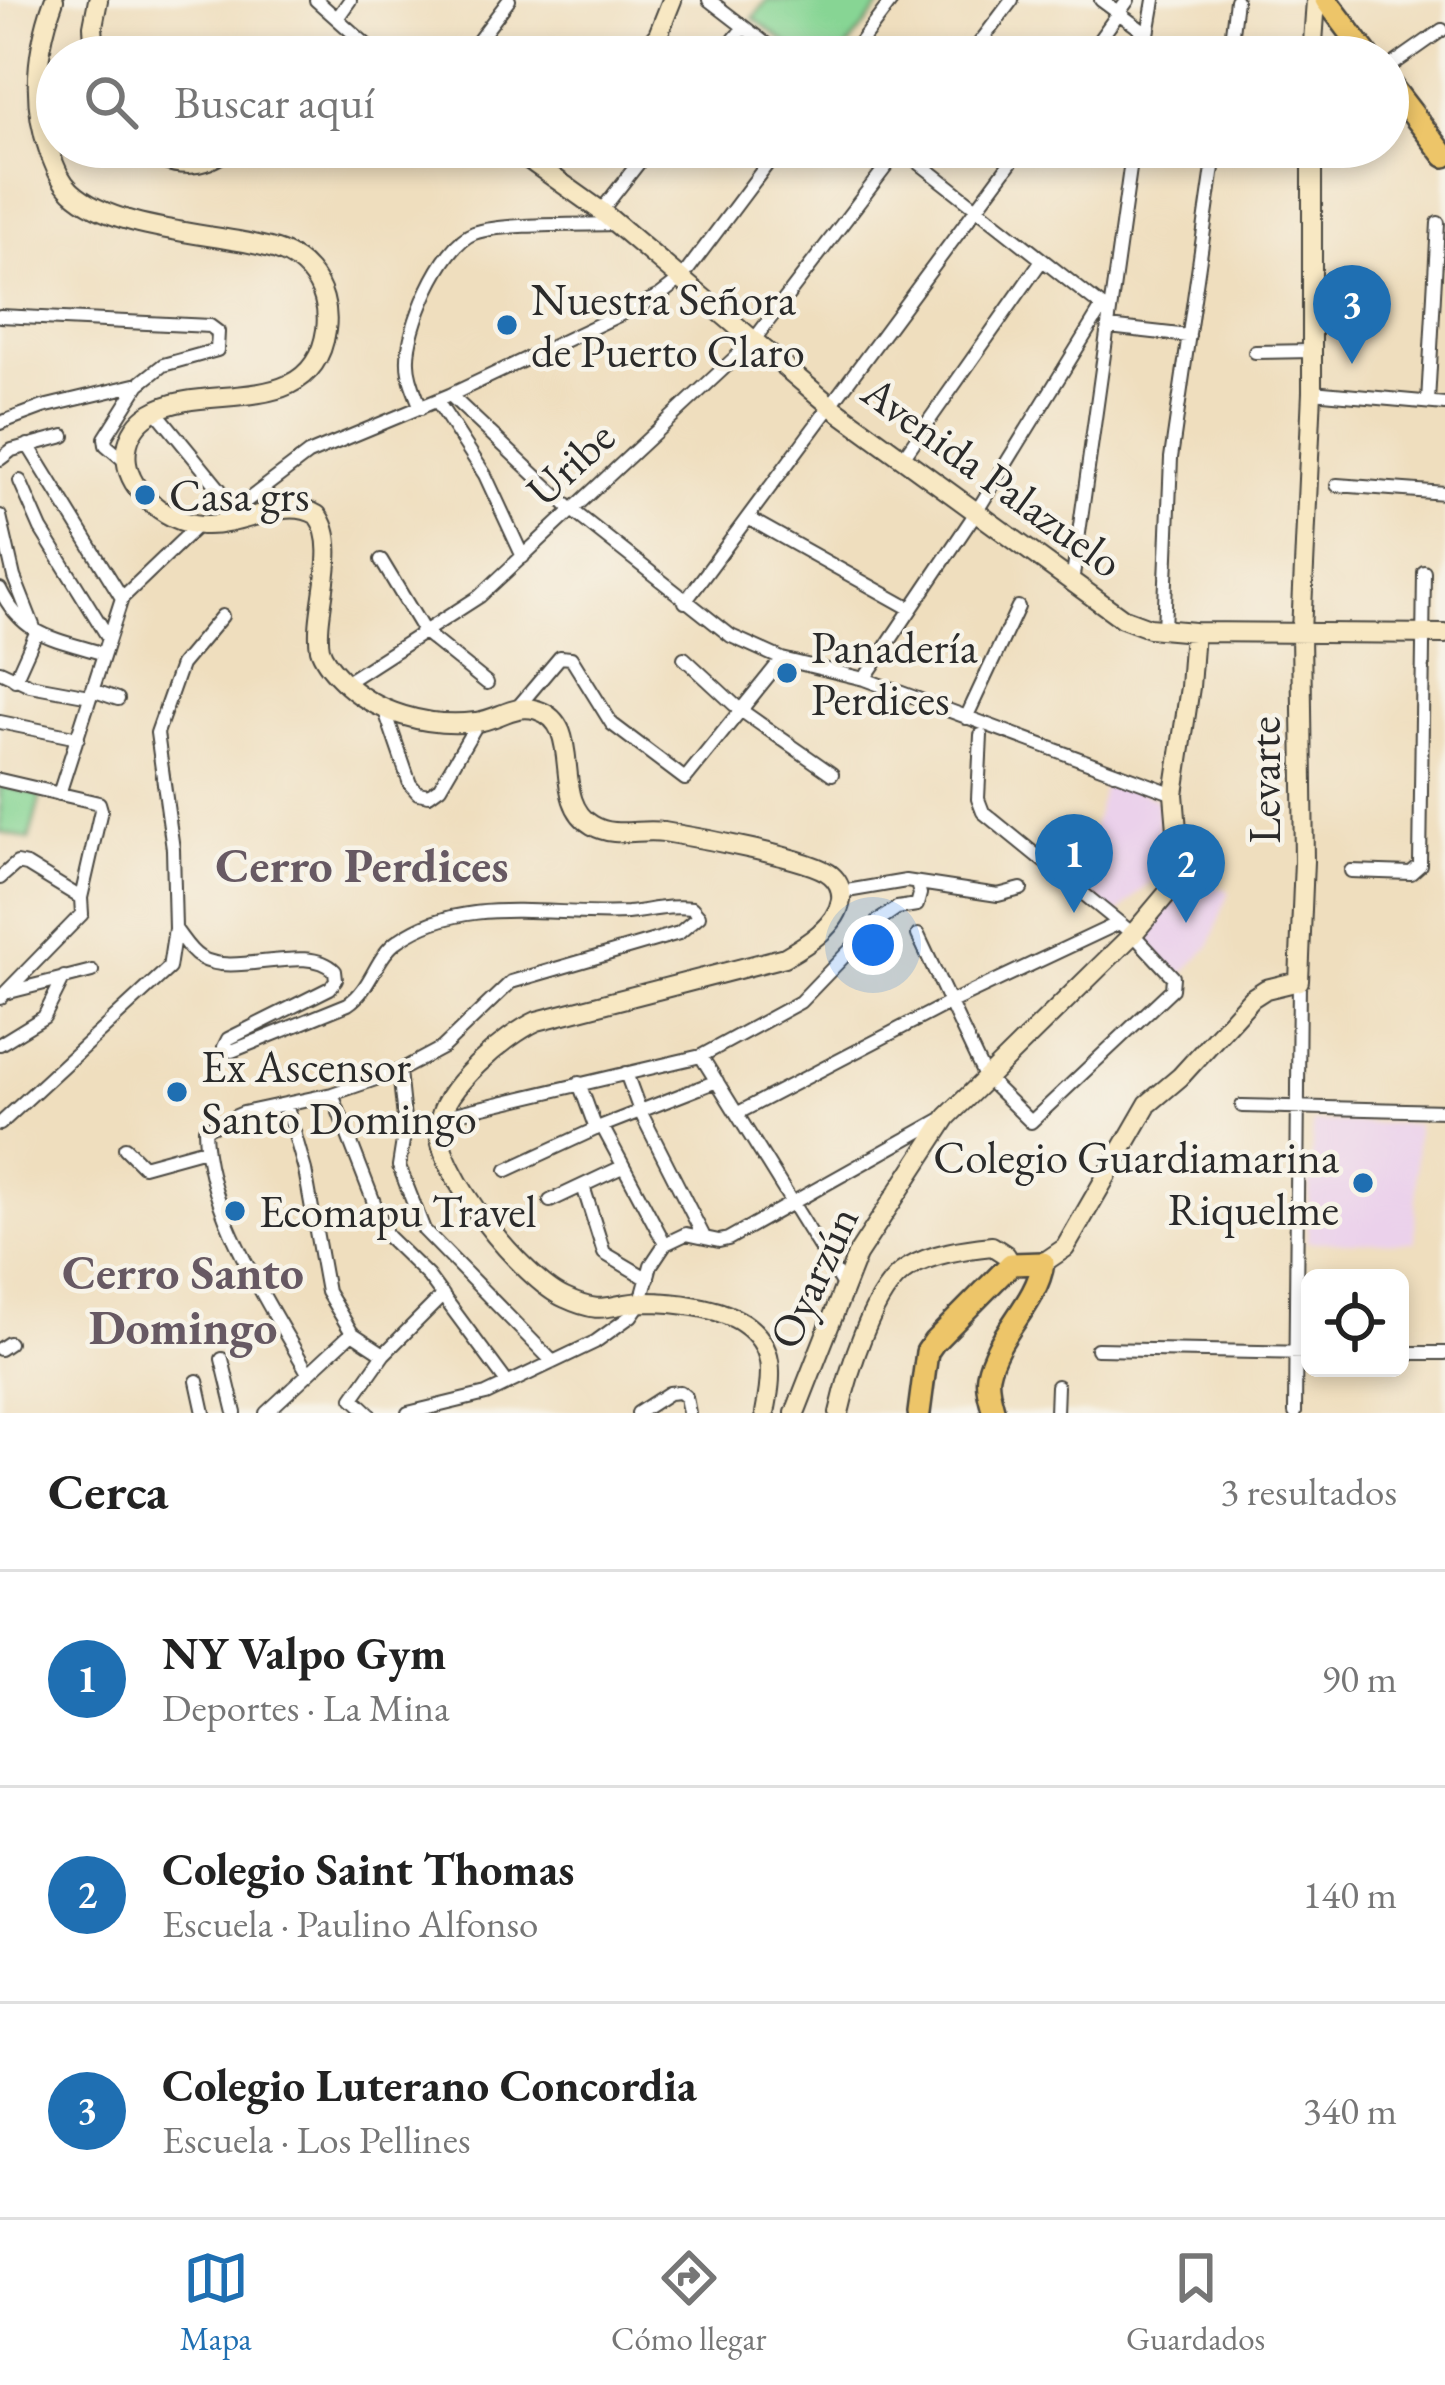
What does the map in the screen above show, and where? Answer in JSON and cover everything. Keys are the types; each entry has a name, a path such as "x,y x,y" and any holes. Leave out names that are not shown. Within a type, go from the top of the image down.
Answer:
{"main road":[{"path":"43,36 54,0"},
{"path":"96,36 98,0"},
{"path":"657,36 673,0"},
{"path":"1313,36 1316,0"},
{"path":"1326,0 1354,36"},
{"path":"1409,109 1445,156"},
{"path":"57,168 66,187 125,219 289,255 308,270 326,304 327,329 307,371 289,385 268,392 155,410 132,432 126,462 132,482 153,505 179,521 206,525 296,508 322,520 327,537 320,650 345,683 384,709 422,721 478,722 517,708 544,712 559,725 569,796 592,825 617,833 659,831 777,856 829,873 841,892 837,912 821,932 785,957 525,1026 482,1060 452,1096 440,1121 442,1147 457,1181 487,1227 558,1295 604,1311 641,1302 724,1313 758,1335 768,1349 772,1370 765,1413"},
{"name":"Avenida Palazuelo","path":"540,168 609,218 832,406 1122,618 1164,630 1194,632 1445,634"},
{"name":"Levarte","path":"1299,981 1312,168"},
{"name":"Oyarzún","path":"795,1413 857,1255 947,1117 1179,875 1174,794 1194,632"},
{"path":"919,1413 927,1352 1011,1264 1043,1263 1065,1248 1155,1096 1180,1077 1252,998 1266,989 1299,981"},
{"path":"839,1413 848,1372 873,1316 905,1269 938,1255 992,1246 1011,1264"},
{"path":"994,1413 987,1379 1011,1325 1042,1275 1043,1263"}],"street":[{"path":"316,0 357,36"},
{"path":"338,17 350,0"},
{"path":"482,36 509,0"},
{"path":"709,0 756,36"},
{"path":"985,36 1012,0"},
{"path":"1101,0 1147,34 1154,0"},
{"path":"1102,36 1128,0"},
{"path":"1232,36 1236,0"},
{"path":"863,36 889,1"},
{"path":"737,36 744,27"},
{"path":"1409,53 1442,30"},
{"path":"421,408 408,355 426,296 457,243 481,230 609,218 639,168"},
{"path":"59,794 122,598 206,525 236,509 308,454 421,408 659,296 681,279 764,168"},
{"name":"Uribe","path":"345,683 480,596 753,341 884,168"},
{"path":"926,168 1107,309"},
{"path":"686,602 1006,168"},
{"path":"1072,583 1129,168"},
{"path":"1164,630 1172,458 1213,168"},
{"path":"1428,403 1438,223"},
{"path":"902,459 1042,260"},
{"path":"864,679 1107,309"},
{"path":"0,316 211,326 218,332 217,350 163,365 140,384 105,438 106,445 126,462"},
{"path":"1109,327 1189,336"},
{"path":"1255,352 1312,351"},
{"path":"0,423 43,407 140,384"},
{"path":"1312,392 1445,404"},
{"path":"443,398 573,511 731,636 782,659 864,679 1174,794"},
{"path":"443,398 523,557"},
{"path":"155,410 236,509"},
{"path":"0,460 28,445 64,436"},
{"path":"28,445 122,598"},
{"path":"20,481 41,530 108,637"},
{"path":"1337,485 1445,493"},
{"path":"0,516 14,578 36,633 15,680"},
{"path":"748,518 911,609"},
{"path":"381,560 425,633 487,683"},
{"path":"1352,871 1411,873 1420,865 1424,572"},
{"path":"0,590 11,613 36,633 103,652"},
{"path":"966,718 1018,607"},
{"path":"0,1124 169,968 175,929 173,849 158,733 181,665 221,616"},
{"path":"517,708 560,657 571,658 613,724 685,779 782,659"},
{"path":"683,658 739,710 832,774"},
{"path":"0,671 15,680 118,699"},
{"path":"384,709 410,784 418,793 429,795 440,788 478,722"},
{"path":"0,722 78,738"},
{"path":"918,934 986,1077 1031,1122 1172,989 1173,977 1126,929 983,812 978,799 981,735"},
{"path":"0,779 99,803 101,810 81,898 82,914 4,995"},
{"path":"0,878 17,863 81,898"},
{"path":"841,892 891,881 998,895 1021,889"},
{"path":"405,1127 701,1056 805,998 878,921 897,908 916,905 920,900 916,884"},
{"path":"175,929 194,953 211,962 319,961 335,971 330,988 228,1039 224,1047 232,1051 348,1004 363,994 393,943 449,916 627,913 677,906 692,908 699,916 679,933 511,982 442,1048 399,1071 332,1094 242,1113 206,1129 206,1149 222,1205 249,1269 308,1373"},
{"path":"738,1113 949,1003 1126,929"},
{"path":"4,995 92,971"},
{"path":"0,1044 44,1017 64,976"},
{"name":"Levarte","path":"1299,981 1303,1269"},
{"path":"701,1056 843,1285"},
{"path":"399,1071 405,1127 399,1166 424,1230 554,1362"},
{"path":"626,1073 704,1238"},
{"path":"507,1170 599,1127 717,1081"},
{"path":"579,1084 665,1244"},
{"path":"332,1094 387,1237 442,1295 508,1384"},
{"path":"286,1104 305,1170 328,1292 352,1333 384,1354"},
{"path":"1242,1106 1445,1111"},
{"path":"408,1413 486,1394 615,1330 641,1302 651,1265 665,1244 686,1234 728,1239 947,1117"},
{"path":"125,1148 143,1166 206,1149"},
{"path":"550,1201 622,1167"},
{"path":"583,1186 602,1249 648,1279"},
{"path":"369,1413 353,1398 384,1354 442,1295"},
{"path":"266,1413 352,1333"},
{"path":"1097,1349 1301,1353"},
{"path":"1409,1353 1445,1353"},
{"path":"222,1359 235,1413"},
{"name":"Levarte","path":"1295,1413 1301,1373"},
{"path":"197,1382 204,1413"},
{"path":"1056,1413 1057,1386"},
{"path":"638,1413 669,1393 680,1392 686,1396 689,1413"}],"shaded area":[{"path":"1104,786 1125,786 1157,799 1162,871 1115,916 1069,876 1095,821"},
{"path":"1190,877 1229,891 1210,946 1178,979 1142,936"},
{"name":"Colegio Guardiamarina Riquelme","path":"1313,1122 1417,1124 1415,1242 1307,1242"}],"green space":[{"path":"767,0 876,0 882,4 857,36 777,36 753,18"},
{"path":"0,785 41,795 29,840 0,832"}],"place":[{"name":"Nuestra Señora de Puerto Claro","path":"507,325"},
{"name":"Colegio Luterano Concordia","path":"1352,364"},
{"name":"Casa grs","path":"145,495"},
{"name":"Panadería Perdices","path":"787,673"},
{"name":"NY Valpo Gym","path":"1074,913"},
{"name":"Colegio Saint Thomas","path":"1186,923"},
{"name":"Ex Ascensor Santo Domingo","path":"177,1092"},
{"name":"Colegio Guardiamarina Riquelme","path":"1363,1183"},
{"name":"Ecomapu Travel","path":"235,1211"}],"district":[{"name":"Cerro Perdices","path":"362,865"},
{"name":"Cerro Santo Domingo","path":"183,1300"}]}
